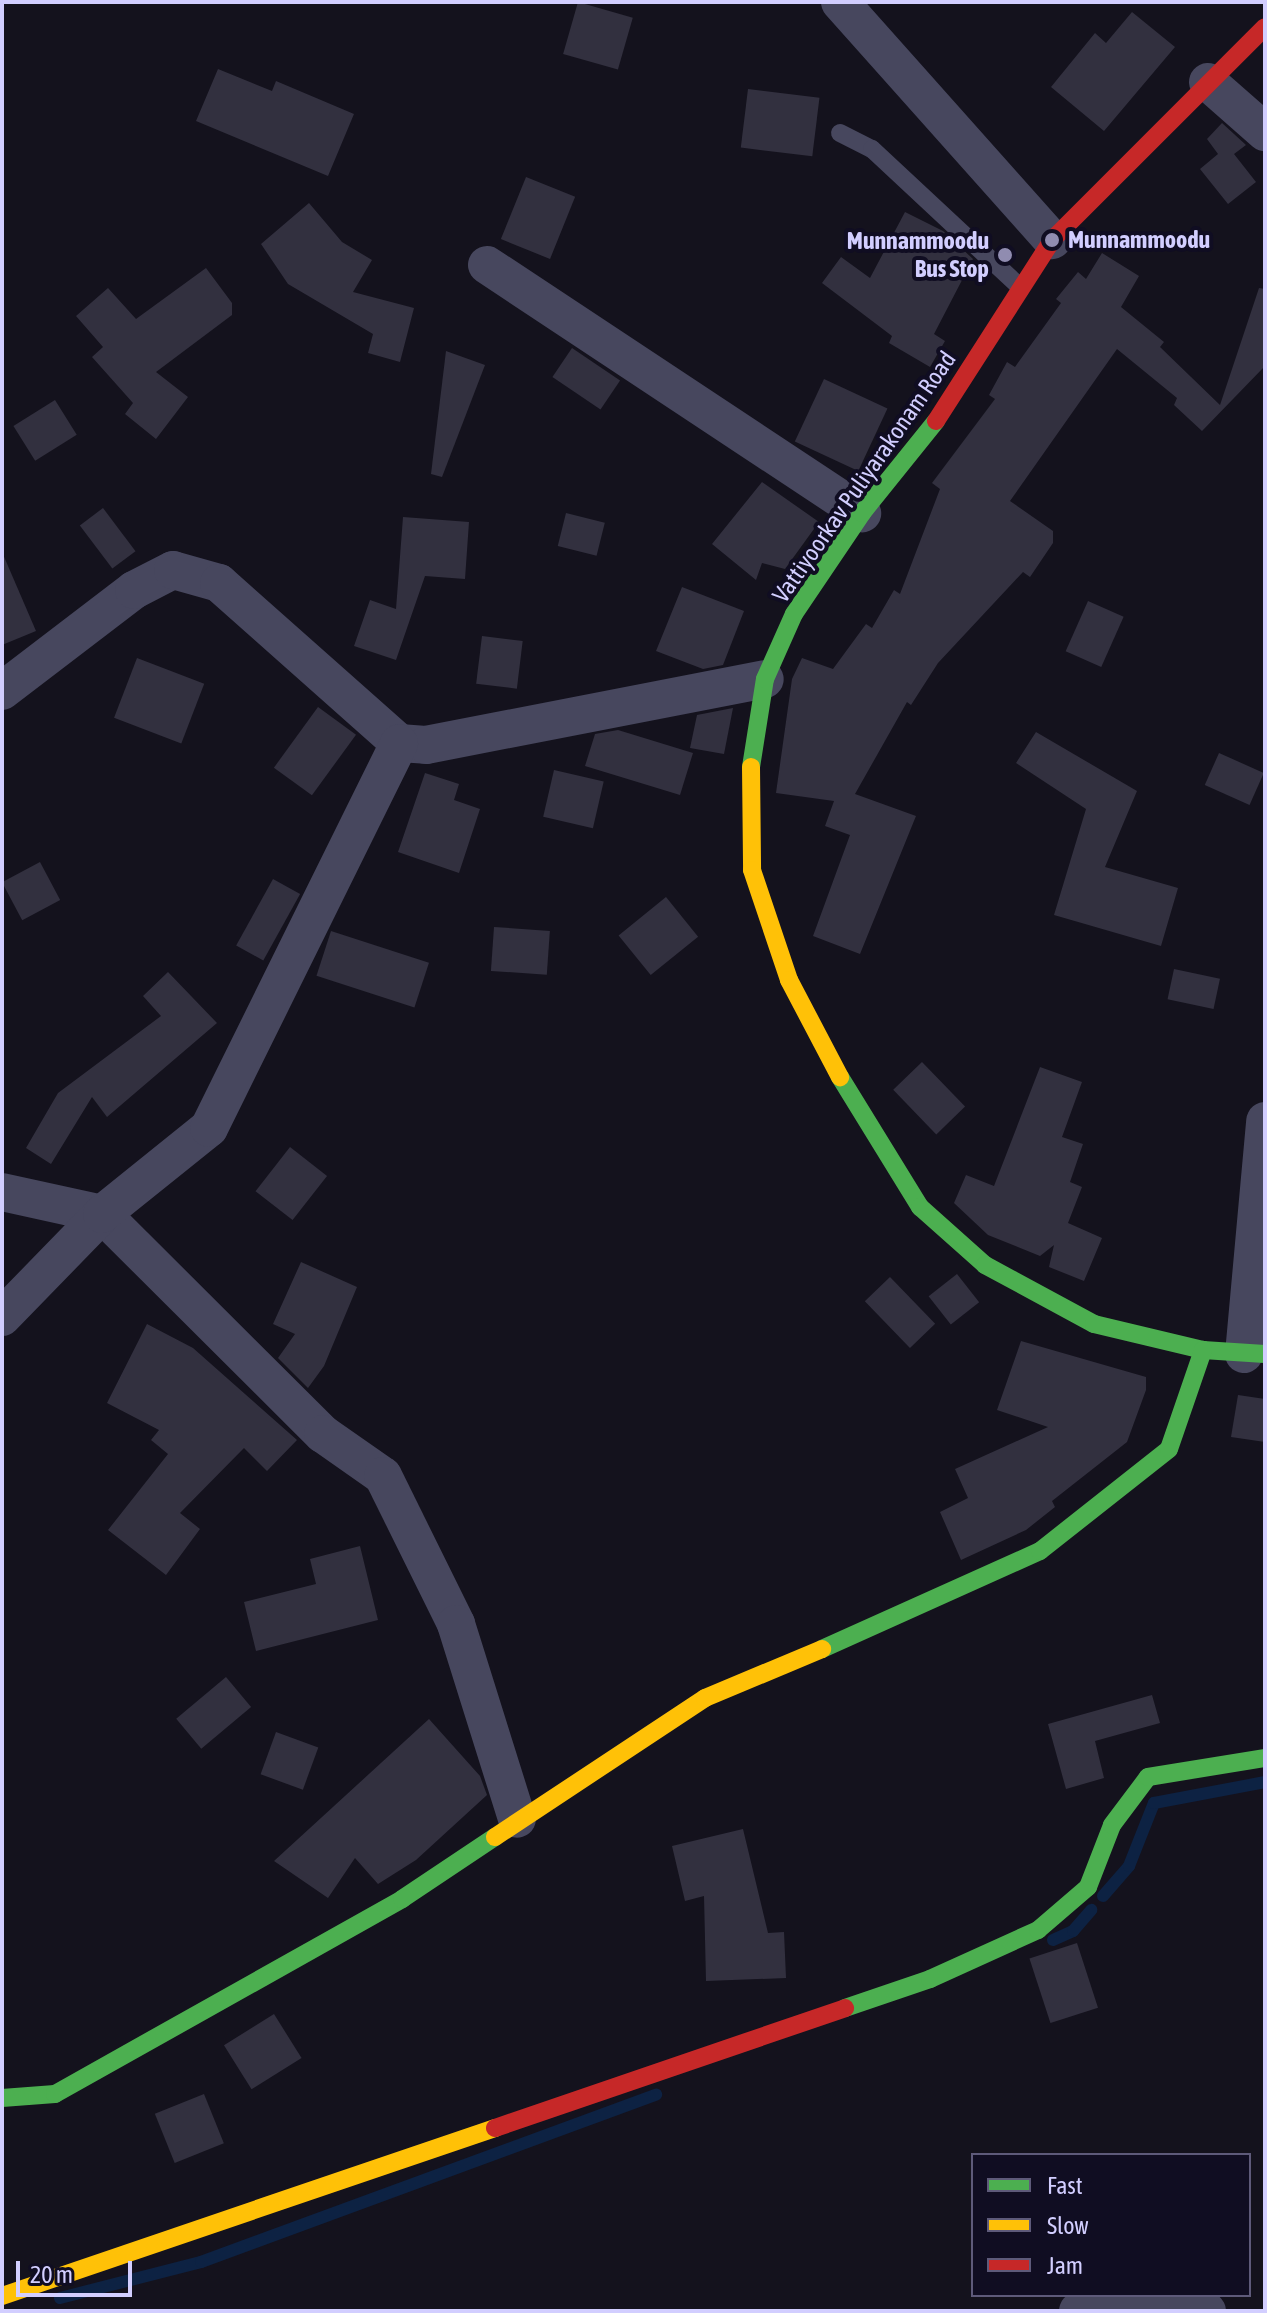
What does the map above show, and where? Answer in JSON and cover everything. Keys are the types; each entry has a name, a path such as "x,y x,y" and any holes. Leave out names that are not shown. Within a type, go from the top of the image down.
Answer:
{"street":[{"path":"840,2 1052,240"},
{"name":"Vattiyoorkav Puliyarakonam Road","path":"1255,1354 1203,1350 1094,1324 985,1265 920,1207 850,1096 789,980 752,870 751,757 765,679 794,614 862,513 952,401 1052,240 1265,27"},
{"path":"1208,82 1265,132"},
{"path":"487,265 862,513"},
{"path":"2,691 152,577 185,571 219,583 399,743 426,745 765,679"},
{"path":"2,1317 102,1214 209,1128 399,743"},
{"path":"1255,1354 1265,1121"},
{"path":"2,1192 102,1214 323,1434 383,1476 456,1624 517,1819"},
{"path":"2,2098 55,2094 402,1899 517,1819 705,1698 1011,1569 1040,1551 1169,1449 1203,1350"},
{"path":"2,2296 930,1979 1038,1930 1088,1887 1112,1825 1148,1777 1265,1758"},
{"path":"1078,2311 1188,2305 1207,2311"}],"lane":[{"path":"840,133 872,149 1020,287"}],"building":[{"path":"578,2 633,18 618,70 563,54"},
{"path":"1132,12 1175,47 1104,131 1051,87 1095,33 1106,43"},
{"path":"218,69 272,91 276,81 354,114 328,176 196,121"},
{"path":"748,89 819,98 812,156 741,148"},
{"path":"1222,123 1246,145 1234,154 1256,182 1228,204 1200,169 1218,154 1207,139"},
{"path":"526,177 575,197 550,259 501,239"},
{"path":"309,203 342,242 372,260 353,292 414,308 400,362 368,353 373,334 288,284 261,244"},
{"path":"905,212 943,231 973,259 934,334 945,341 930,367 889,343 892,336 822,283 841,257 870,278"},
{"path":"1102,253 1139,276 1121,307 1164,342 1160,347 1220,405 1259,288 1265,289 1265,366 1202,431 1174,405 1177,398 1117,349 1010,501 1053,531 1053,543 1030,577 1023,572 938,663 911,705 907,702 855,794 916,816 860,954 813,936 850,835 825,826 834,801 776,793 792,679 802,658 833,669 866,624 872,628 894,590 900,594 940,489 932,483 995,399 989,395 1007,362 1015,367 1061,303 1056,299 1078,272 1086,279"},
{"path":"206,268 232,303 232,315 156,372 188,397 156,439 125,414 133,403 92,357 103,347 76,316 108,288 136,319"},
{"path":"572,348 620,380 601,409 552,377"},
{"path":"446,351 485,365 442,477 431,474"},
{"path":"824,379 887,409 858,471 795,442"},
{"path":"55,400 77,435 35,461 13,426"},
{"path":"762,482 819,522 785,569 762,563 756,580 712,544"},
{"path":"103,508 135,551 112,569 80,525"},
{"path":"566,513 605,523 597,556 558,546"},
{"path":"403,517 469,522 465,579 425,576 396,660 354,646 370,600 396,609"},
{"path":"2,552 36,631 2,645"},
{"path":"682,587 744,611 723,665 703,669 656,651"},
{"path":"1088,601 1124,617 1101,667 1066,651"},
{"path":"482,636 523,641 517,689 476,684"},
{"path":"137,658 204,684 181,744 114,718"},
{"path":"318,707 356,735 312,795 274,768"},
{"path":"733,708 724,754 690,748 697,715"},
{"path":"618,730 693,753 680,795 585,766 595,734"},
{"path":"1036,732 1137,791 1105,867 1178,888 1161,946 1054,915 1086,809 1016,763"},
{"path":"1219,753 1264,773 1250,805 1205,785"},
{"path":"554,770 604,781 593,828 543,817"},
{"path":"425,773 459,784 454,800 480,809 459,873 398,852"},
{"path":"40,862 60,900 22,920 2,882"},
{"path":"273,879 300,894 263,961 236,945"},
{"path":"666,897 698,937 651,975 619,935"},
{"path":"494,927 550,931 547,975 491,971"},
{"path":"331,931 429,963 414,1008 316,976"},
{"path":"1174,969 1220,979 1214,1009 1168,999"},
{"path":"168,972 217,1023 107,1117 92,1097 51,1164 26,1148 58,1093 161,1016 143,996"},
{"path":"922,1062 965,1107 936,1134 893,1090"},
{"path":"1040,1067 1082,1082 1062,1137 1083,1144 1070,1182 1082,1187 1068,1223 1102,1238 1084,1281 1049,1267 1054,1245 1040,1256 988,1235 954,1203 966,1175 994,1186"},
{"path":"290,1147 327,1176 293,1220 256,1191"},
{"path":"301,1262 357,1287 324,1366 308,1388 278,1358 295,1334 273,1324"},
{"path":"957,1274 979,1302 951,1325 929,1296"},
{"path":"890,1277 935,1324 910,1348 865,1301"},
{"path":"147,1324 193,1348 297,1440 267,1471 244,1448 180,1513 200,1529 166,1575 108,1530 168,1454 151,1440 159,1430 107,1403"},
{"path":"1021,1341 1146,1377 1146,1390 1127,1442 1052,1501 1055,1507 1026,1530 961,1560 940,1512 968,1498 955,1469 1048,1427 997,1410"},
{"path":"1238,1395 1265,1399 1265,1442 1231,1437"},
{"path":"360,1546 378,1620 256,1651 244,1602 316,1584 310,1559"},
{"path":"226,1677 251,1707 201,1749 176,1719"},
{"path":"1152,1695 1160,1723 1095,1741 1104,1778 1066,1789 1048,1724"},
{"path":"429,1719 480,1776 487,1795 416,1860 378,1884 355,1858 328,1898 274,1861"},
{"path":"276,1732 318,1747 303,1790 261,1774"},
{"path":"743,1829 768,1933 784,1932 786,1978 706,1981 704,1896 685,1901 672,1846"},
{"path":"1077,1943 1098,2008 1050,2023 1029,1958"},
{"path":"274,2014 302,2058 252,2089 224,2045"},
{"path":"204,2094 224,2143 175,2163 155,2114"}],"waterway":[{"path":"1103,1896 1129,1866 1154,1803 1265,1782"},
{"path":"1053,1940 1073,1931 1091,1910"},
{"path":"60,2298 201,2262 656,2095"}],"traffic: fast":[{"path":"751,767 765,679 794,614 862,513 936,421"},
{"path":"840,1077 920,1207 985,1265 1094,1324 1203,1350 1265,1354"},
{"path":"822,1649 1040,1551 1169,1449 1203,1350"},
{"path":"845,2008 930,1979 1038,1930 1088,1887 1112,1825 1148,1777 1265,1758"},
{"path":"2,2098 55,2094 402,1899 495,1837"}],"traffic: slow":[{"path":"751,767 752,870 789,980 840,1077"},
{"path":"495,1837 705,1698 822,1649"},
{"path":"2,2296 495,2128"}],"traffic: jam":[{"path":"936,421 1052,240 1265,27"},
{"path":"495,2128 845,2008"}],"place":[{"name":"Munnammoodu","path":"1052,240"},
{"name":"Munnammoodu Bus Stop","path":"1005,255"}]}
